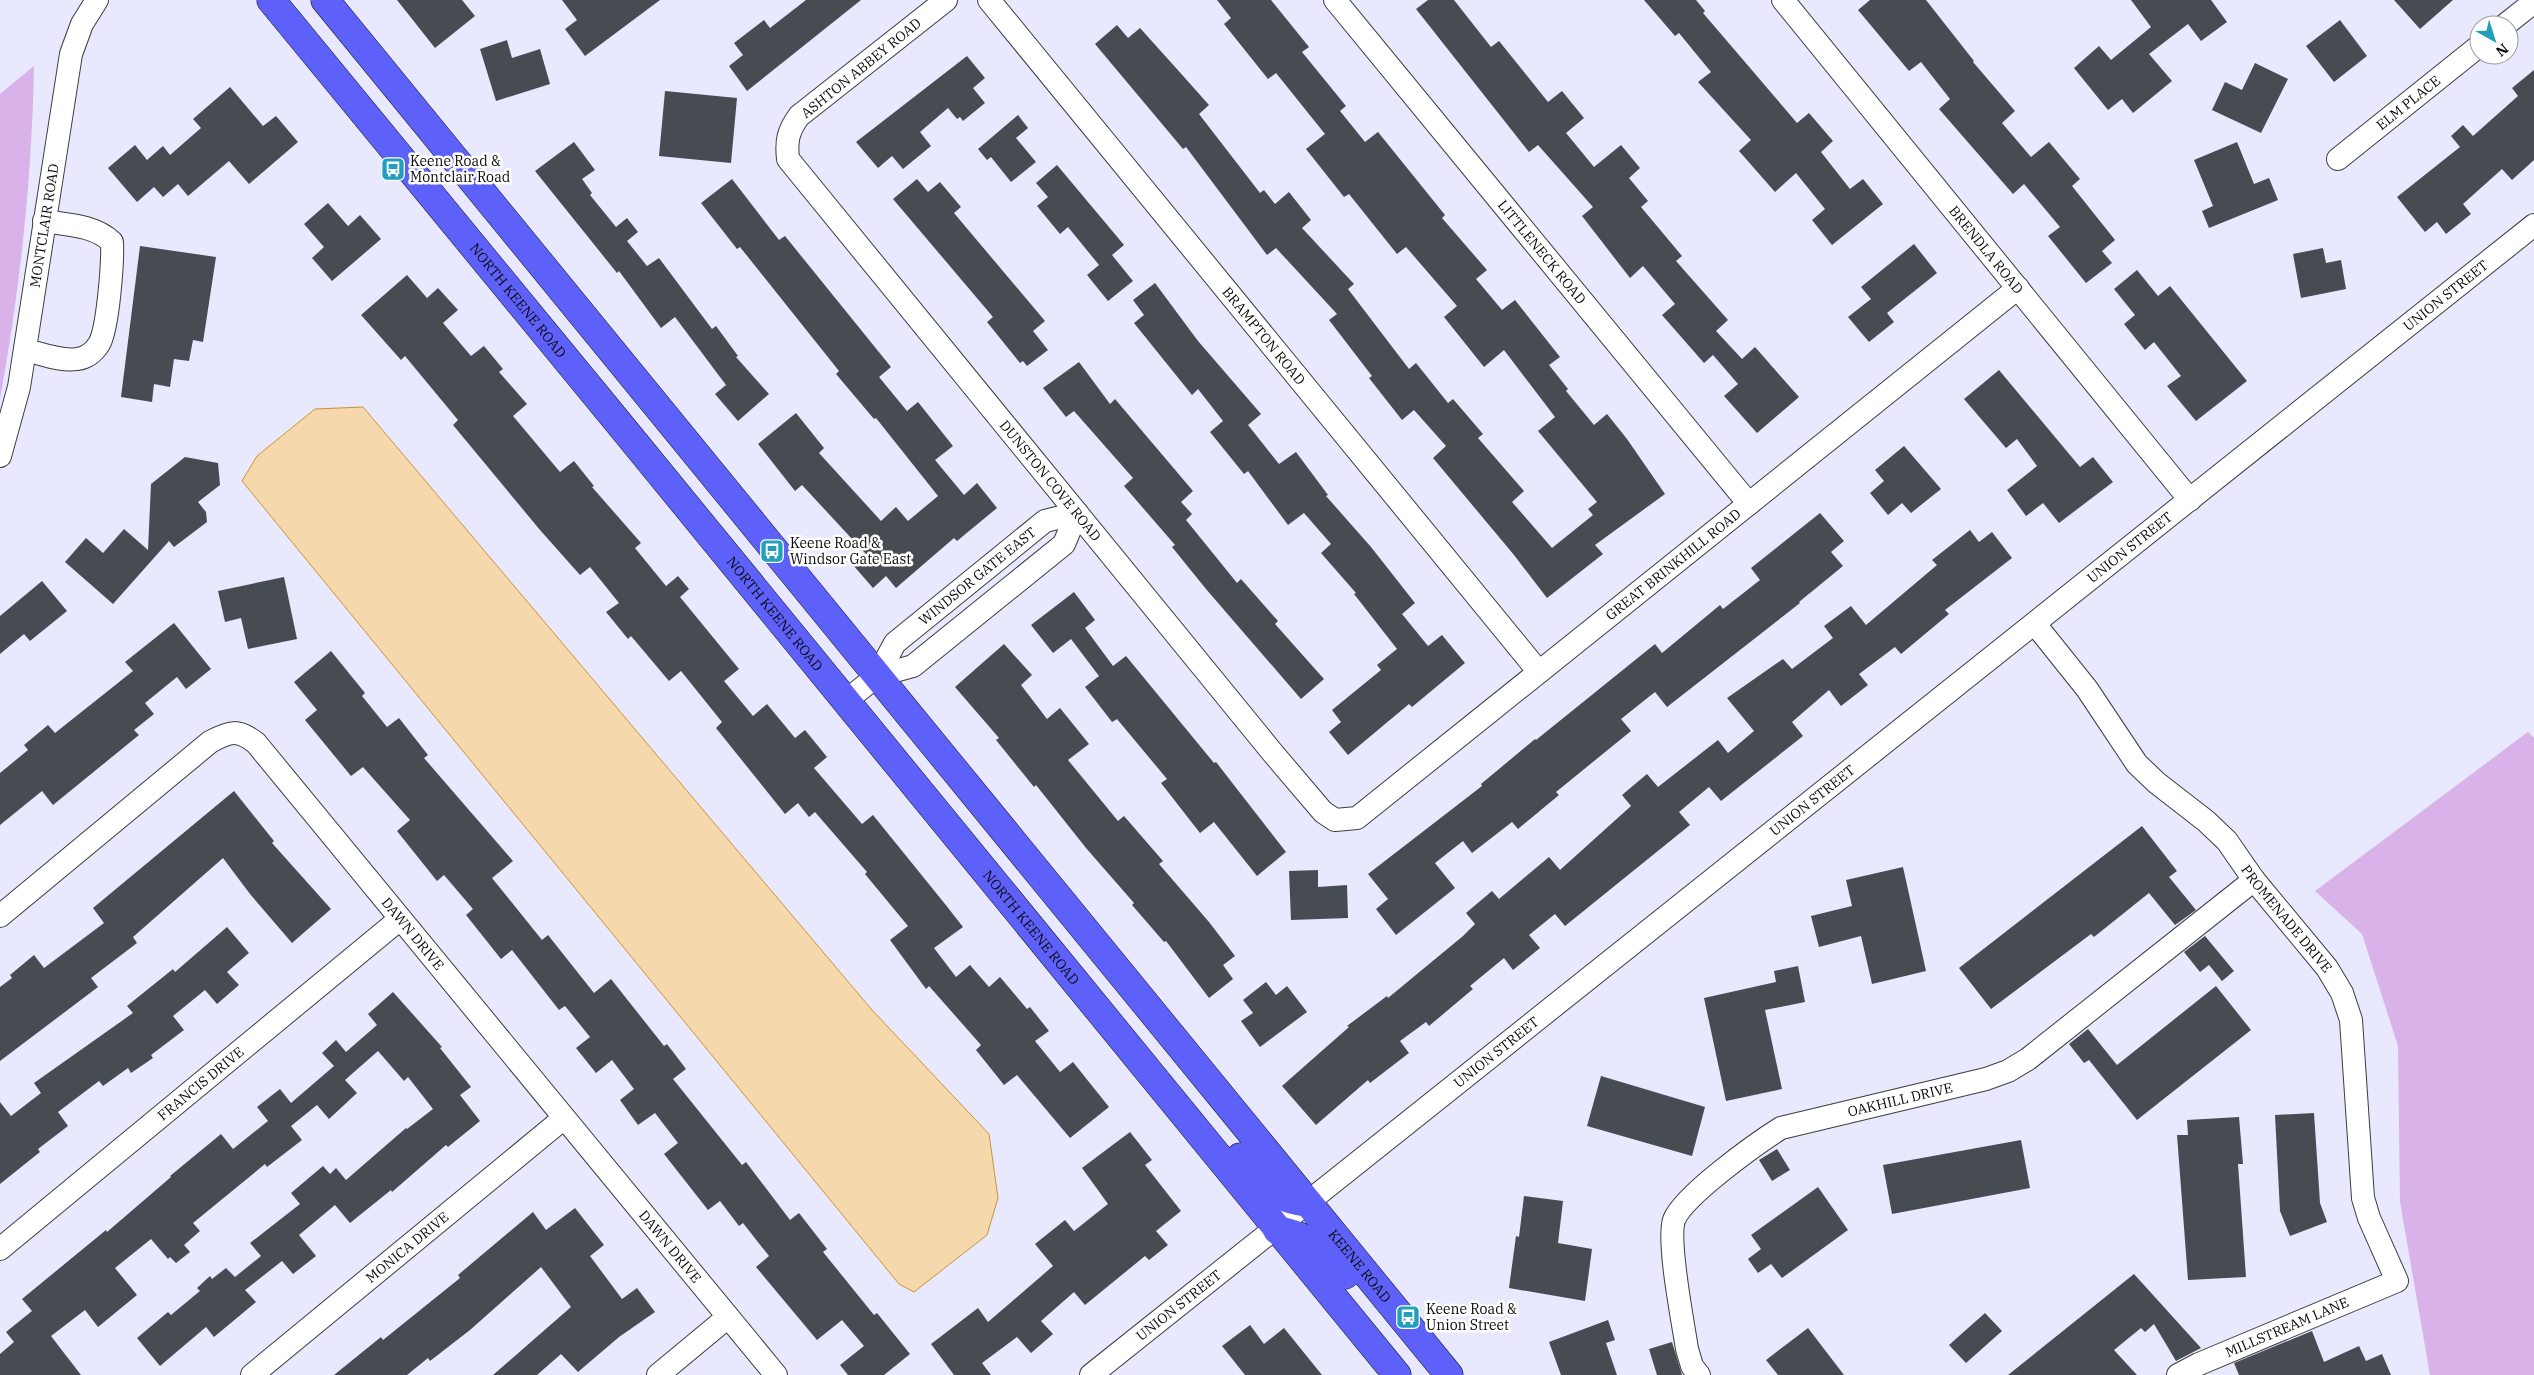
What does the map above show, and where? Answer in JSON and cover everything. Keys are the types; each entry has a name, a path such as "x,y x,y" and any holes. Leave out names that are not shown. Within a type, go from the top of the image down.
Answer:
{"main road":[{"name":"NORTH KEENE ROAD","path":"271,0 847,700 1275,1229"},
{"path":"325,0 1308,1203"},
{"path":"969,852 1044,915 1258,1180 1270,1191 1288,1201 1308,1203"},
{"name":"KEENE ROAD","path":"1308,1203 1449,1375"},
{"path":"1275,1229 1397,1375"},
{"path":"1275,1229 1296,1233 1325,1251 1427,1375"}],"street":[{"name":"MONTCLAIR ROAD","path":"0,456 15,407 72,54 82,24 97,0"},
{"name":"ASHTON ABBEY ROAD","path":"786,143 790,129 799,116 946,0"},
{"name":"BRAMPTON ROAD","path":"989,0 1539,672"},
{"name":"LITTLENECK ROAD","path":"1335,0 1748,504"},
{"name":"BRENDLA ROAD","path":"1783,0 2190,500"},
{"path":"2518,15 2534,2"},
{"name":"ELM PLACE","path":"2338,159 2469,54"},
{"name":"DUNSTON COVE ROAD","path":"786,143 788,159 796,172 1323,812"},
{"path":"25,350 76,359 95,350 100,343 104,329 113,256 112,242 104,235 90,229 44,221"},
{"name":"UNION STREET","path":"1090,1375 2534,225"},
{"name":"GREAT BRINKHILL ROAD","path":"1323,812 1335,820 1357,818 2018,288"},
{"name":"WINDSOR GATE EAST","path":"847,700 877,676 895,643 1045,521 1077,513"},
{"name":"PROMENADE DRIVE","path":"2035,624 2087,689 2137,764 2157,783 2206,821 2226,841 2254,880 2327,968 2342,993 2351,1020 2364,1198 2369,1218 2397,1281"},
{"name":"DAWN DRIVE","path":"0,916 210,742 234,732 245,734 256,743 776,1375"},
{"name":"OAKHILL DRIVE","path":"1699,1375 1692,1366 1687,1349 1672,1240 1674,1220 1686,1202 1765,1138 1781,1128 1986,1079 2008,1071 2028,1059 2254,880"},
{"name":"FRANCIS DRIVE","path":"0,1249 400,919"},
{"name":"MONICA DRIVE","path":"252,1375 564,1118"},
{"name":"MILLSTREAM LANE","path":"2178,1375 2208,1360 2397,1281"},
{"path":"658,1375 728,1317"}],"shaded area":[{"path":"34,66 31,150 24,233 0,399 0,94"},
{"path":"363,407 872,1010 989,1134 998,1198 987,1235 914,1292 899,1284 242,481 257,456 315,409"},
{"path":"2528,732 2534,738 2534,1375 2430,1375 2400,1202 2398,1046 2362,934 2315,891"}],"building":[{"path":"397,0 462,0 475,16 435,48"},
{"path":"562,0 660,0 585,56 565,29 577,20"},
{"path":"806,0 861,0 747,91 729,66 743,55 734,43 764,20 770,28"},
{"path":"1217,0 1271,0 1309,47 1302,52 1346,106 1340,111 1365,142 1378,132 1445,215 1442,218 1487,270 1476,279 1502,310 1515,300 1560,357 1549,365 1568,389 1566,391 1594,425 1607,414 1627,439 1665,494 1595,545 1603,554 1547,598 1514,555 1433,458 1446,446 1414,410 1402,420 1369,378 1372,376 1329,320 1337,314 1276,248 1267,255 1186,147 1183,149 1095,44 1117,25 1128,38 1140,28 1209,105 1199,114 1260,193 1264,190 1275,204 1289,192 1311,220 1302,228 1354,284 1348,289 1409,369 1416,363 1448,403 1453,399 1483,434 1478,438 1524,491 1512,502 1552,548 1593,515 1588,509 1597,502 1538,431 1555,417 1504,350 1484,367 1444,317 1457,306 1406,247 1397,254 1349,194 1344,197 1306,149 1325,134 1276,73 1268,79 1224,24 1231,18"},
{"path":"1428,0 1454,0 1491,47 1499,41 1548,102 1562,91 1584,118 1566,133 1594,167 1621,145 1640,168 1629,178 1648,201 1641,207 1682,256 1676,261 1728,320 1716,331 1742,359 1755,347 1799,397 1757,433 1724,396 1738,384 1713,355 1704,363 1662,315 1675,304 1643,266 1630,278 1582,216 1593,207 1538,145 1529,152 1416,9"},
{"path":"1644,0 1696,0 1705,11 1703,13 1797,123 1809,113 1833,141 1821,152 1850,189 1863,179 1883,204 1832,245 1812,220 1825,209 1796,173 1775,192 1739,151 1751,140 1698,82 1711,72 1679,33 1675,36"},
{"path":"1870,0 1926,0 1973,62 2015,111 2002,123 2031,157 2049,142 2080,179 2072,186 2115,240 2102,251 2112,263 2086,283 2048,236 2060,227 2024,184 2013,194 1939,109 1950,99 1921,62 1909,71 1858,10"},
{"path":"2131,0 2211,0 2227,22 2201,41 2188,24 2149,54 2172,81 2133,113 2122,99 2108,110 2074,68 2099,46 2111,60 2151,27"},
{"path":"2394,0 2453,0 2420,29"},
{"path":"2340,20 2367,56 2334,82 2306,46"},
{"path":"507,40 512,58 540,49 550,84 496,101 480,49"},
{"path":"967,56 985,78 973,88 985,103 963,121 960,117 957,119 948,108 920,132 931,146 903,169 892,156 878,168 856,142"},
{"path":"2255,63 2288,79 2261,133 2212,110 2225,82 2242,90"},
{"path":"2534,70 2534,160 2512,180 2502,169 2463,204 2471,214 2446,234 2437,222 2425,232 2397,197 2460,147 2451,136 2463,125 2473,136 2518,96 2512,88"},
{"path":"230,87 263,126 276,116 298,142 249,184 229,161 188,196 178,184 163,197 154,187 137,202 108,168 135,145 147,160 163,146 170,155 201,128 193,119"},
{"path":"665,91 737,98 731,163 659,156"},
{"path":"1018,115 1028,128 1016,138 1036,162 1011,182 991,157 987,160 978,149"},
{"path":"574,142 595,170 582,179 592,193 590,195 616,227 627,218 638,232 627,241 647,266 659,258 712,329 716,326 738,356 736,357 769,394 738,421 715,394 726,385 675,317 661,328 619,271 617,273 535,171"},
{"path":"2237,142 2254,184 2269,178 2278,200 2209,228 2202,211 2213,206 2194,160"},
{"path":"1057,165 1124,245 1112,255 1133,281 1108,301 1087,275 1099,265 1068,227 1060,234 1037,206 1048,197 1036,183"},
{"path":"732,179 779,240 785,236 891,367 879,377 907,411 918,402 953,446 935,460 964,495 977,483 997,508 957,541 954,538 896,588 886,576 873,588 853,565 866,554 802,485 795,491 758,444 796,413 824,448 819,453 881,521 896,507 908,521 938,496 876,418 874,419 836,374 839,371 740,247 737,249 701,203"},
{"path":"917,179 928,192 940,182 961,207 954,213 1045,321 1033,331 1048,350 1027,366 1023,361 1020,363 987,322 993,317 893,199"},
{"path":"328,203 348,226 360,215 381,239 332,281 312,258 324,247 304,224"},
{"path":"1914,244 1937,273 1887,313 1894,322 1869,342 1848,317 1871,299 1861,287"},
{"path":"140,246 216,257 203,342 193,340 189,361 174,359 170,387 154,384 152,402 121,397"},
{"path":"2323,248 2326,263 2341,260 2346,289 2301,298 2293,254"},
{"path":"2137,270 2158,296 2170,286 2247,381 2196,421 2167,386 2181,376 2154,342 2145,350 2124,324 2135,315 2114,289"},
{"path":"407,275 427,298 438,288 458,310 443,323 471,356 484,346 503,369 499,372 527,404 513,416 560,472 574,461 594,486 592,487 641,543 635,548 666,586 678,576 689,589 680,597 739,669 724,681 753,716 767,704 795,738 805,730 827,757 814,768 862,824 873,815 963,927 934,948 956,977 970,965 989,987 1000,977 1027,1009 1030,1007 1049,1031 1035,1041 1060,1072 1073,1062 1109,1107 1070,1138 1017,1075 1004,1085 976,1050 981,1045 929,986 926,989 890,940 908,926 865,874 867,872 815,812 809,817 798,803 785,814 716,728 722,722 681,671 669,681 631,636 628,639 606,612 619,603 590,567 580,575 453,425 458,420 405,356 401,360 361,315"},
{"path":"1155,283 1198,341 1261,414 1248,425 1279,464 1296,452 1328,495 1326,496 1371,547 1415,603 1402,614 1428,646 1442,635 1465,663 1412,707 1409,704 1348,755 1329,732 1341,722 1332,710 1381,670 1377,665 1397,649 1354,594 1356,593 1321,553 1331,544 1304,513 1288,525 1248,471 1244,474 1210,432 1223,421 1198,389 1192,395 1134,323 1144,315 1133,300"},
{"path":"1079,362 1110,404 1115,399 1193,491 1181,502 1192,514 1186,520 1237,583 1241,579 1278,621 1275,624 1324,679 1301,699 1206,589 1172,547 1175,545 1124,486 1133,478 1074,411 1066,417 1043,388"},
{"path":"1999,370 2080,467 2093,457 2113,482 2059,523 2043,503 2026,516 2007,490 2037,466 2017,439 2006,448 1964,399"},
{"path":"1904,446 1941,489 1911,513 1902,503 1888,515 1870,493 1884,481 1875,470"},
{"path":"185,457 218,463 220,485 198,502 206,512 207,522 174,547 169,541 113,604 65,562 86,538 103,553 124,529 148,550 151,484"},
{"path":"1820,513 1844,541 1831,552 1843,566 1800,603 1667,707 1655,692 1621,719 1631,731 1556,792 1559,795 1518,829 1512,822 1472,853 1463,841 1435,863 1455,888 1396,935 1376,909 1388,899 1368,874 1482,786 1481,784 1535,739 1655,644 1662,653 1720,605 1723,609 1760,580 1751,568"},
{"path":"1970,530 1979,542 1992,532 2012,558 1945,610 1949,614 1901,654 1895,647 1859,674 1868,685 1841,706 1829,690 1792,722 1803,736 1721,801 1709,787 1679,812 1690,825 1565,926 1555,914 1529,935 1540,948 1513,970 1504,958 1470,986 1473,989 1429,1026 1426,1022 1400,1041 1409,1053 1370,1083 1368,1080 1316,1125 1282,1086 1349,1027 1347,1026 1387,996 1388,998 1463,936 1475,924 1466,913 1492,891 1499,899 1549,857 1560,870 1631,806 1622,795 1647,774 1658,787 1718,740 1728,753 1754,731 1727,698 1783,659 1792,669 1833,638 1824,626 1851,606 1866,625 1937,565 1932,560"},
{"path":"284,577 297,639 248,649 241,618 225,622 218,591"},
{"path":"42,581 67,611 30,641 24,634 0,654 0,616"},
{"path":"1074,592 1095,620 1085,628 1113,666 1126,656 1214,763 1216,762 1286,852 1257,876 1214,822 1200,833 1161,783 1167,779 1117,719 1112,722 1085,687 1099,676 1071,639 1053,653 1031,625"},
{"path":"174,623 211,669 186,689 177,677 145,703 154,714 134,730 139,735 53,805 42,791 0,825 0,773 28,750 24,745 48,725 55,733 133,671 125,662"},
{"path":"1004,644 1032,675 1021,685 1047,719 1060,708 1089,744 1068,760 1118,821 1124,816 1163,861 1159,864 1209,922 1235,956 1223,965 1233,979 1209,998 1166,941 1164,942 1132,905 1134,903 1086,848 1036,785 1034,787 996,740 999,738 955,687"},
{"path":"331,651 365,693 362,696 387,727 399,718 428,755 424,758 513,861 492,878 542,940 548,935 594,993 611,979 664,1046 667,1044 686,1069 673,1079 742,1165 746,1162 790,1220 799,1213 827,1249 823,1252 874,1315 877,1313 910,1354 884,1375 848,1375 840,1365 864,1346 842,1320 817,1340 756,1267 769,1256 743,1223 739,1226 720,1201 708,1210 664,1154 678,1143 655,1113 638,1125 620,1100 634,1089 612,1060 596,1073 576,1048 590,1037 565,1006 559,1010 512,950 501,959 466,915 473,909 444,875 437,881 397,831 410,820 363,767 351,776 305,720 317,710 294,682"},
{"path":"234,791 274,841 272,843 331,909 292,943 250,894 223,858 133,937 137,943 91,978 98,987 0,1061 0,987 12,978 10,975 34,955 44,968 104,923 93,908"},
{"path":"2142,826 2177,871 2169,877 2196,910 2175,925 2149,893 2094,937 2091,934 1991,1009 1959,968"},
{"path":"1903,867 1926,971 1872,984 1861,936 1819,947 1811,916 1852,906 1846,880"},
{"path":"1318,870 1318,887 1347,885 1348,918 1291,920 1289,871"},
{"path":"227,927 249,953 227,972 239,985 217,1004 205,990 173,1016 184,1030 151,1055 153,1058 131,1073 128,1068 103,1086 99,1081 58,1112 68,1126 38,1149 40,1152 0,1184 0,1102 11,1116 41,1093 34,1083 133,1013 127,1006 173,969 175,972"},
{"path":"2205,936 2234,971 2222,981 2209,965 2200,972 2184,952"},
{"path":"1798,966 1805,1002 1765,1010 1782,1089 1726,1101 1704,998 1776,982 1774,971"},
{"path":"1266,982 1276,995 1287,986 1307,1012 1260,1047 1241,1021 1253,1013 1243,1000"},
{"path":"2216,986 2251,1030 2137,1120 2089,1060 2084,1063 2069,1044 2088,1029 2117,1065"},
{"path":"393,992 442,1047 440,1048 471,1087 460,1095 480,1121 448,1147 446,1145 392,1192 391,1190 350,1223 335,1205 299,1235 316,1256 293,1274 282,1261 245,1290 256,1302 214,1337 206,1327 160,1366 137,1338 168,1312 171,1315 200,1291 197,1288 210,1276 212,1279 226,1268 235,1277 261,1256 250,1243 300,1204 291,1193 323,1166 330,1174 336,1168 346,1180 406,1128 433,1109 408,1077 404,1081 378,1051 345,1080 357,1093 329,1119 317,1105 291,1126 302,1140 267,1167 265,1164 193,1223 200,1231 184,1245 190,1252 176,1263 170,1257 168,1259 151,1239 115,1268 137,1295 98,1327 85,1310 51,1336 81,1375 0,1375 0,1354 14,1342 6,1332 32,1311 22,1299 106,1230 107,1232 221,1134 233,1149 268,1121 257,1107 280,1089 291,1103 334,1066 322,1053 336,1040 346,1052 377,1025 368,1014"},
{"path":"1601,1076 1705,1107 1692,1156 1587,1126"},
{"path":"2314,1113 2320,1203 2327,1222 2290,1236 2280,1211 2275,1115"},
{"path":"2239,1117 2243,1164 2238,1164 2246,1277 2188,1280 2177,1135 2188,1135 2187,1120"},
{"path":"1130,1132 1152,1160 1145,1165 1181,1211 1156,1231 1168,1245 1149,1260 1145,1256 1085,1305 1074,1292 1041,1321 1053,1334 1031,1353 1017,1337 982,1363 991,1375 954,1375 931,1344 978,1308 988,1322 1053,1266 1035,1244 1065,1220 1074,1231 1108,1204 1082,1168"},
{"path":"2021,1140 2030,1188 1892,1214 1883,1165"},
{"path":"1777,1149 1790,1170 1772,1181 1759,1160"},
{"path":"1818,1187 1848,1230 1782,1278 1771,1264 1758,1273 1748,1259 1761,1249 1751,1235"},
{"path":"1524,1196 1563,1201 1558,1243 1592,1249 1585,1301 1509,1288 1516,1236 1519,1237"},
{"path":"575,1208 604,1245 590,1256 622,1299 637,1288 655,1312 619,1337 578,1372 561,1354 537,1375 493,1375 571,1307 541,1267 470,1330 430,1361 428,1358 407,1375 334,1375 381,1337 383,1340 460,1278 458,1275 533,1212 546,1230"},
{"path":"2134,1274 2201,1348 2176,1361 2154,1324 2145,1332 2141,1328 2114,1350 2137,1375 2008,1375"},
{"path":"1985,1313 2002,1331 1966,1363 1949,1345"},
{"path":"1608,1320 1615,1340 1606,1343 1617,1375 1561,1375 1549,1342"},
{"path":"1250,1325 1264,1344 1284,1328 1322,1375 1245,1375 1222,1346"},
{"path":"1808,1328 1844,1375 1778,1375 1766,1360"},
{"path":"2312,1331 2324,1362 2359,1346 2366,1361 2382,1354 2391,1375 2239,1375 2234,1363"},
{"path":"1672,1342 1682,1375 1657,1375 1649,1349"}],"place":[{"name":"Keene Road & Montclair Road","path":"393,169"},
{"name":"Keene Road & Windsor Gate East","path":"772,551"},
{"name":"Keene Road & Union Street","path":"1408,1317"}]}
